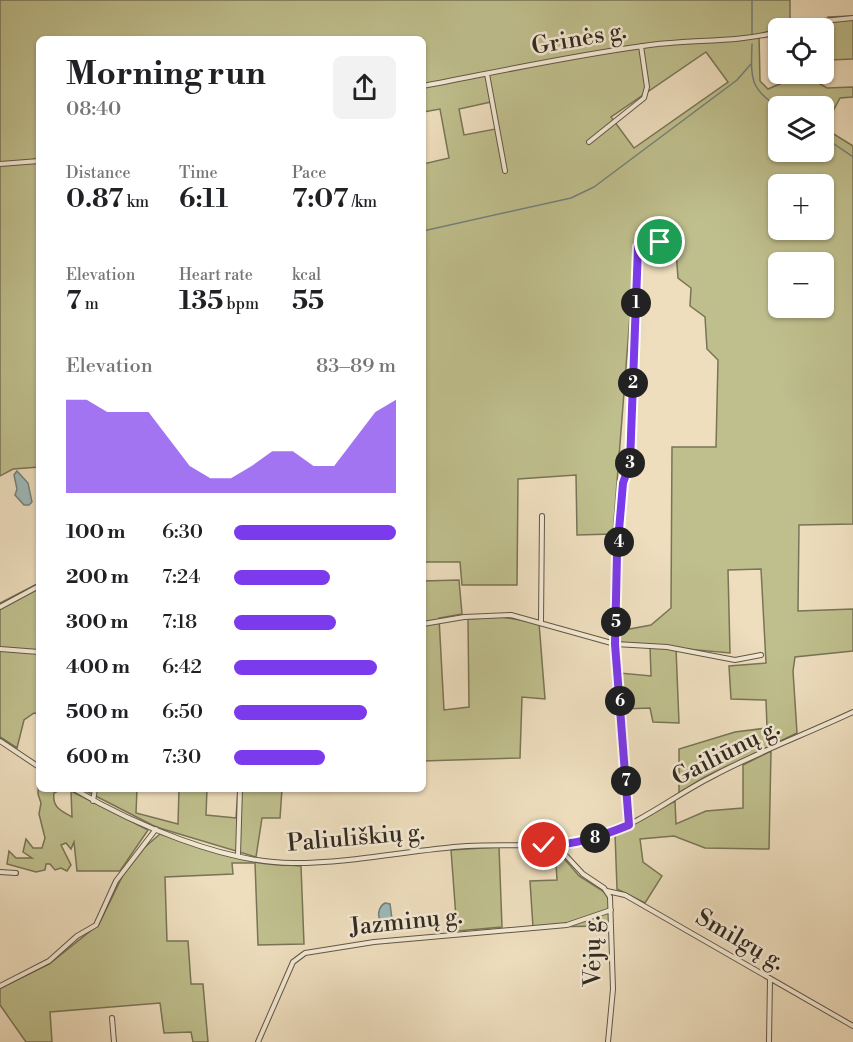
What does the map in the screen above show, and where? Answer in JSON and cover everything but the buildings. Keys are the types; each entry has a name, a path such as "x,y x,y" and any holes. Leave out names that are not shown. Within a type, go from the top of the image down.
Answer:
{"street":[{"path":"834,20 853,18"},
{"name":"Grinės g.","path":"426,85 641,46 691,39 754,38 768,34"},
{"path":"589,142 644,98 647,87 641,46"},
{"path":"487,74 505,171"},
{"path":"0,164 36,161"},
{"path":"629,825 615,644 617,554 623,483 630,463 638,247 641,244 660,242"},
{"path":"541,622 542,516"},
{"path":"0,607 36,588"},
{"path":"426,624 486,615 512,615 541,622 577,636 615,644 667,647 735,660 761,655"},
{"path":"0,649 36,652"},
{"name":"Gailiūnų g.","path":"617,830 711,776 853,712"},
{"path":"0,741 36,765"},
{"name":"Paliuliškių g.","path":"79,792 93,801 156,829 238,855 265,861 295,863 464,846 557,846 617,830"},
{"path":"93,801 94,792"},
{"path":"238,855 240,792"},
{"path":"0,986 49,961 77,936 96,925 116,881 156,829"},
{"name":"Vėjų g.","path":"557,846 583,874 607,891 611,910 610,968 613,989 608,1042"},
{"path":"0,872 16,873"},
{"name":"Smilgų g.","path":"607,891 625,894 853,1026"},
{"name":"Jazminų g.","path":"258,1042 268,1013 292,962 305,952 374,942 567,925 611,910"},
{"path":"769,1042 770,978"},
{"path":"112,1018 114,1042"}],"green space":[{"path":"0,0 790,0 790,18 768,18 768,32 759,34 760,81 768,89 780,84 820,84 827,88 853,87 853,97 840,98 834,109 834,96 768,96 768,162 834,162 834,134 853,146 853,524 799,525 798,611 853,609 853,651 795,657 793,671 797,733 705,777 679,793 679,749 735,732 767,728 766,700 731,699 729,666 766,663 761,569 728,570 730,653 676,648 679,723 653,722 650,708 623,709 620,673 651,676 650,645 618,642 619,631 651,625 671,608 672,447 716,447 718,360 707,349 705,317 690,306 691,288 678,278 675,237 636,238 613,534 577,535 576,475 518,479 517,585 462,585 460,562 426,562 426,163 449,158 440,109 426,111 426,36 36,36 36,467 13,469 0,476","holes":["706,52 728,82 634,148 611,117","491,102 496,129 464,135 459,109"]},
{"path":"853,16 853,59 834,60 834,18 828,17"},
{"path":"459,580 462,614 439,618 444,710 469,707 468,619 501,617 539,623 545,699 522,697 520,758 426,761 426,581"},
{"path":"36,585 36,713 24,720 17,748 0,737 0,603"},
{"path":"771,751 769,849 705,848 674,836 640,839 643,862 662,876 645,903 617,889 615,833 675,801 676,824 706,811 743,808 743,765"},
{"path":"38,792 56,792 54,802 72,817 71,792 73,792 148,830 120,871 77,871 74,842 71,849 66,843 61,845 71,865 67,871 61,868 55,870 50,864 46,864 45,870 36,872 7,864 9,851 16,858 32,858 23,852 26,839 33,848 42,848 45,838 39,814 41,803"},
{"path":"88,792 137,792 136,813 178,824 179,792 207,792 206,815 236,818 238,792 282,792 280,818 262,818 256,857 156,827"},
{"path":"160,834 229,855 301,866 304,944 258,945 255,863 232,863 233,874 165,877 167,941 188,941 191,984 203,984 208,1042 193,1042 191,1032 164,1033 160,1003 50,1012 52,1042 26,1042 0,1005 0,988 49,964 99,924 123,875 145,847"},
{"path":"499,847 502,927 457,931 451,850"},
{"path":"555,848 579,876 606,893 609,901 609,926 533,927 530,881 557,880"}],"water":[{"path":"17,471 28,483 32,502 29,505 24,505 15,495 17,489 14,475"},
{"path":"385,903 390,904 392,919 388,923 383,923 379,916 381,907"}],"waterway":[{"path":"752,0 752,34"},
{"path":"752,44 754,81 757,88 768,99"},
{"path":"426,230 571,198 594,187 737,80 751,64"},
{"path":"834,144 853,157"}],"route":[{"path":"544,845 557,846 590,839 629,825 615,644 617,554 623,483 630,463 638,247 641,244 660,242"}]}
